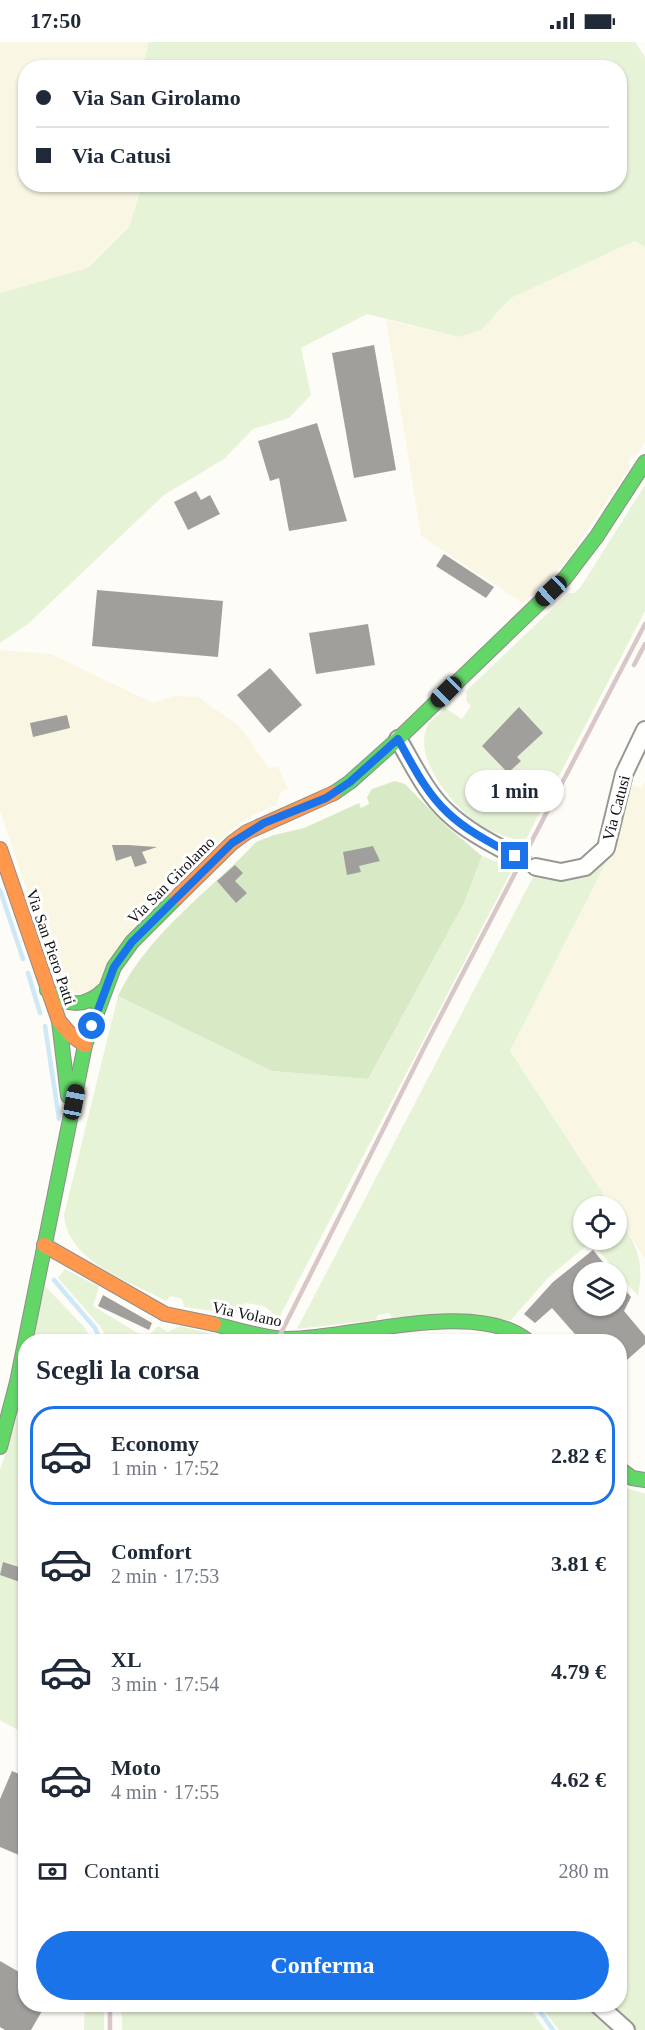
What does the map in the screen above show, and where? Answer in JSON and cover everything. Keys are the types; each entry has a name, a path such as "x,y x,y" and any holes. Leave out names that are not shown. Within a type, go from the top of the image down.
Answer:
{"street":[{"name":"Via San Girolamo","path":"26,1334 86,1044 114,967 132,942 232,843 255,827 326,798 350,782 398,739 565,578 597,536 645,462"},
{"name":"Via Catusi","path":"536,867 561,872 585,867 606,848 624,774 645,730"},
{"path":"398,739 424,784 447,812 474,833 515,856"},
{"name":"Via San Piero Patti","path":"0,849 59,1021 71,1035 86,1044"},
{"path":"47,990 56,999 76,1006 95,1000 104,990"},
{"path":"59,1021 70,1122"},
{"name":"Via Volano","path":"44,1245 165,1314 261,1334"},
{"name":"Via Volano","path":"325,1334 390,1326 484,1321 517,1334"},
{"name":"Via San Girolamo","path":"0,1446 18,1377"},
{"path":"627,1474 632,1478 645,1480"},
{"path":"606,2012 626,2030"}],"shaded area":[{"path":"0,42 149,42 144,60 18,60 18,192 140,192 129,227 88,269 0,293"},
{"path":"636,241 645,247 645,443 636,456 633,455 628,461 630,467 564,564 523,603 421,536 386,320 459,337 481,330 511,298"},
{"path":"0,650 51,654 153,703 173,696 198,697 239,726 269,768 278,767 288,789 280,793 277,804 236,826 149,910 143,906 137,910 136,922 93,993 62,995 0,811"},
{"path":"645,781 645,1259 627,1231 627,1196 604,1196 510,1051 613,847 629,784 642,788"}],"green space":[{"path":"149,42 635,42 645,57 645,247 635,241 511,298 481,330 459,337 367,314 301,348 311,395 289,418 253,429 224,459 164,495 28,624 0,643 0,293 88,268 129,227 140,192 627,192 627,60 144,60"},
{"path":"645,485 645,611 524,843 485,828 474,821 450,798 431,769 424,739 428,725 445,708 462,719 471,706 467,702 466,691 569,593 574,593 580,588"},
{"path":"395,781 405,784 445,825 482,856 464,903 368,1079 272,1071 118,996 131,973 162,933 256,842 304,828 359,803 361,808 369,804 367,797 372,789"},
{"path":"482,856 513,868 279,1318 264,1306 246,1303 235,1314 184,1307 182,1299 170,1296 166,1301 119,1278 89,1258 77,1246 68,1232 64,1215 118,996 272,1071 368,1079 464,903"},
{"path":"607,860 510,1051 604,1196 573,1196 573,1250 581,1250 549,1277 511,1320 392,1318 389,1313 378,1315 376,1320 297,1329 533,877 554,880 573,879"},
{"path":"627,1232 634,1244 639,1262 638,1296 627,1283 627,1262 608,1262 598,1250 627,1250"},
{"path":"65,1269 99,1287 93,1306 139,1334 105,1334 58,1278"},
{"path":"45,1286 88,1334 34,1334"},
{"path":"158,1326 168,1332 180,1326 213,1334 150,1334"},
{"path":"18,1411 18,1730 0,1720 0,1470"},
{"path":"627,1488 645,1494 645,2030 559,2030 545,2012 627,2012"},
{"path":"85,2012 104,2012 104,2030 84,2030"},
{"path":"122,2012 533,2012 545,2030 122,2030"}],"building":[{"path":"374,345 396,470 354,478 332,353"},
{"path":"317,423 347,521 289,531 279,478 270,481 258,441"},
{"path":"196,491 201,500 210,495 220,514 188,530 174,502"},
{"path":"444,554 494,587 486,598 436,566"},
{"path":"97,590 223,601 218,657 92,646"},
{"path":"368,624 375,665 316,674 309,633"},
{"path":"270,668 302,705 269,733 237,695"},
{"path":"519,707 543,733 517,757 521,761 508,773 482,746"},
{"path":"67,715 70,728 33,737 30,723"},
{"path":"112,845 157,847 142,852 147,863 135,867 131,856 116,861"},
{"path":"373,846 380,861 359,866 361,872 347,875 343,852"},
{"path":"235,865 243,873 235,881 247,893 236,903 217,881"},
{"path":"593,1250 603,1262 578,1262"},
{"path":"573,1266 573,1316 627,1315 645,1336 645,1344 627,1360 627,1334 575,1334 552,1308 535,1323 524,1314 553,1282"},
{"path":"627,1292 631,1297 627,1305"},
{"path":"103,1295 152,1323 149,1330 98,1306"},
{"path":"3,1562 18,1567 18,1581 0,1575"},
{"path":"12,1771 18,1774 18,1855 0,1847 0,1799"},
{"path":"0,1961 18,1971 18,2012 41,2012 31,2030 5,2030 0,2027"}],"waterway":[{"path":"0,890 23,959"},
{"path":"28,973 40,1013"},
{"path":"45,1026 59,1119"},
{"path":"54,1280 98,1334"},
{"path":"541,2012 553,2030"}],"tunnel":[{"path":"515,856 536,867"}],"railway":[{"path":"281,1334 426,1044 645,624"},
{"path":"634,665 645,644"},
{"path":"110,2012 110,2030"}],"traffic: fast":[{"path":"334,793 350,782 398,739 565,578 597,536 645,462"},
{"path":"27,1334 85,1045 114,967 132,942 176,898"},
{"path":"47,990 62,1000 76,1003 90,1000 104,990"},
{"path":"59,1021 68,1096"},
{"path":"341,1334 445,1321 477,1322 505,1328 516,1334"},
{"path":"214,1324 254,1334"},
{"path":"0,1447 18,1377"},
{"path":"627,1474 632,1478 645,1480"}],"traffic: slow":[{"path":"176,898 232,843 247,832 334,793"},
{"path":"0,849 59,1021 71,1035 85,1045"},
{"path":"44,1245 165,1314 214,1324"}],"route":[{"path":"92,1026 114,967 132,942 232,843 246,832 264,823 326,798 350,782 398,739 424,784 447,812 474,833 515,856"}]}
